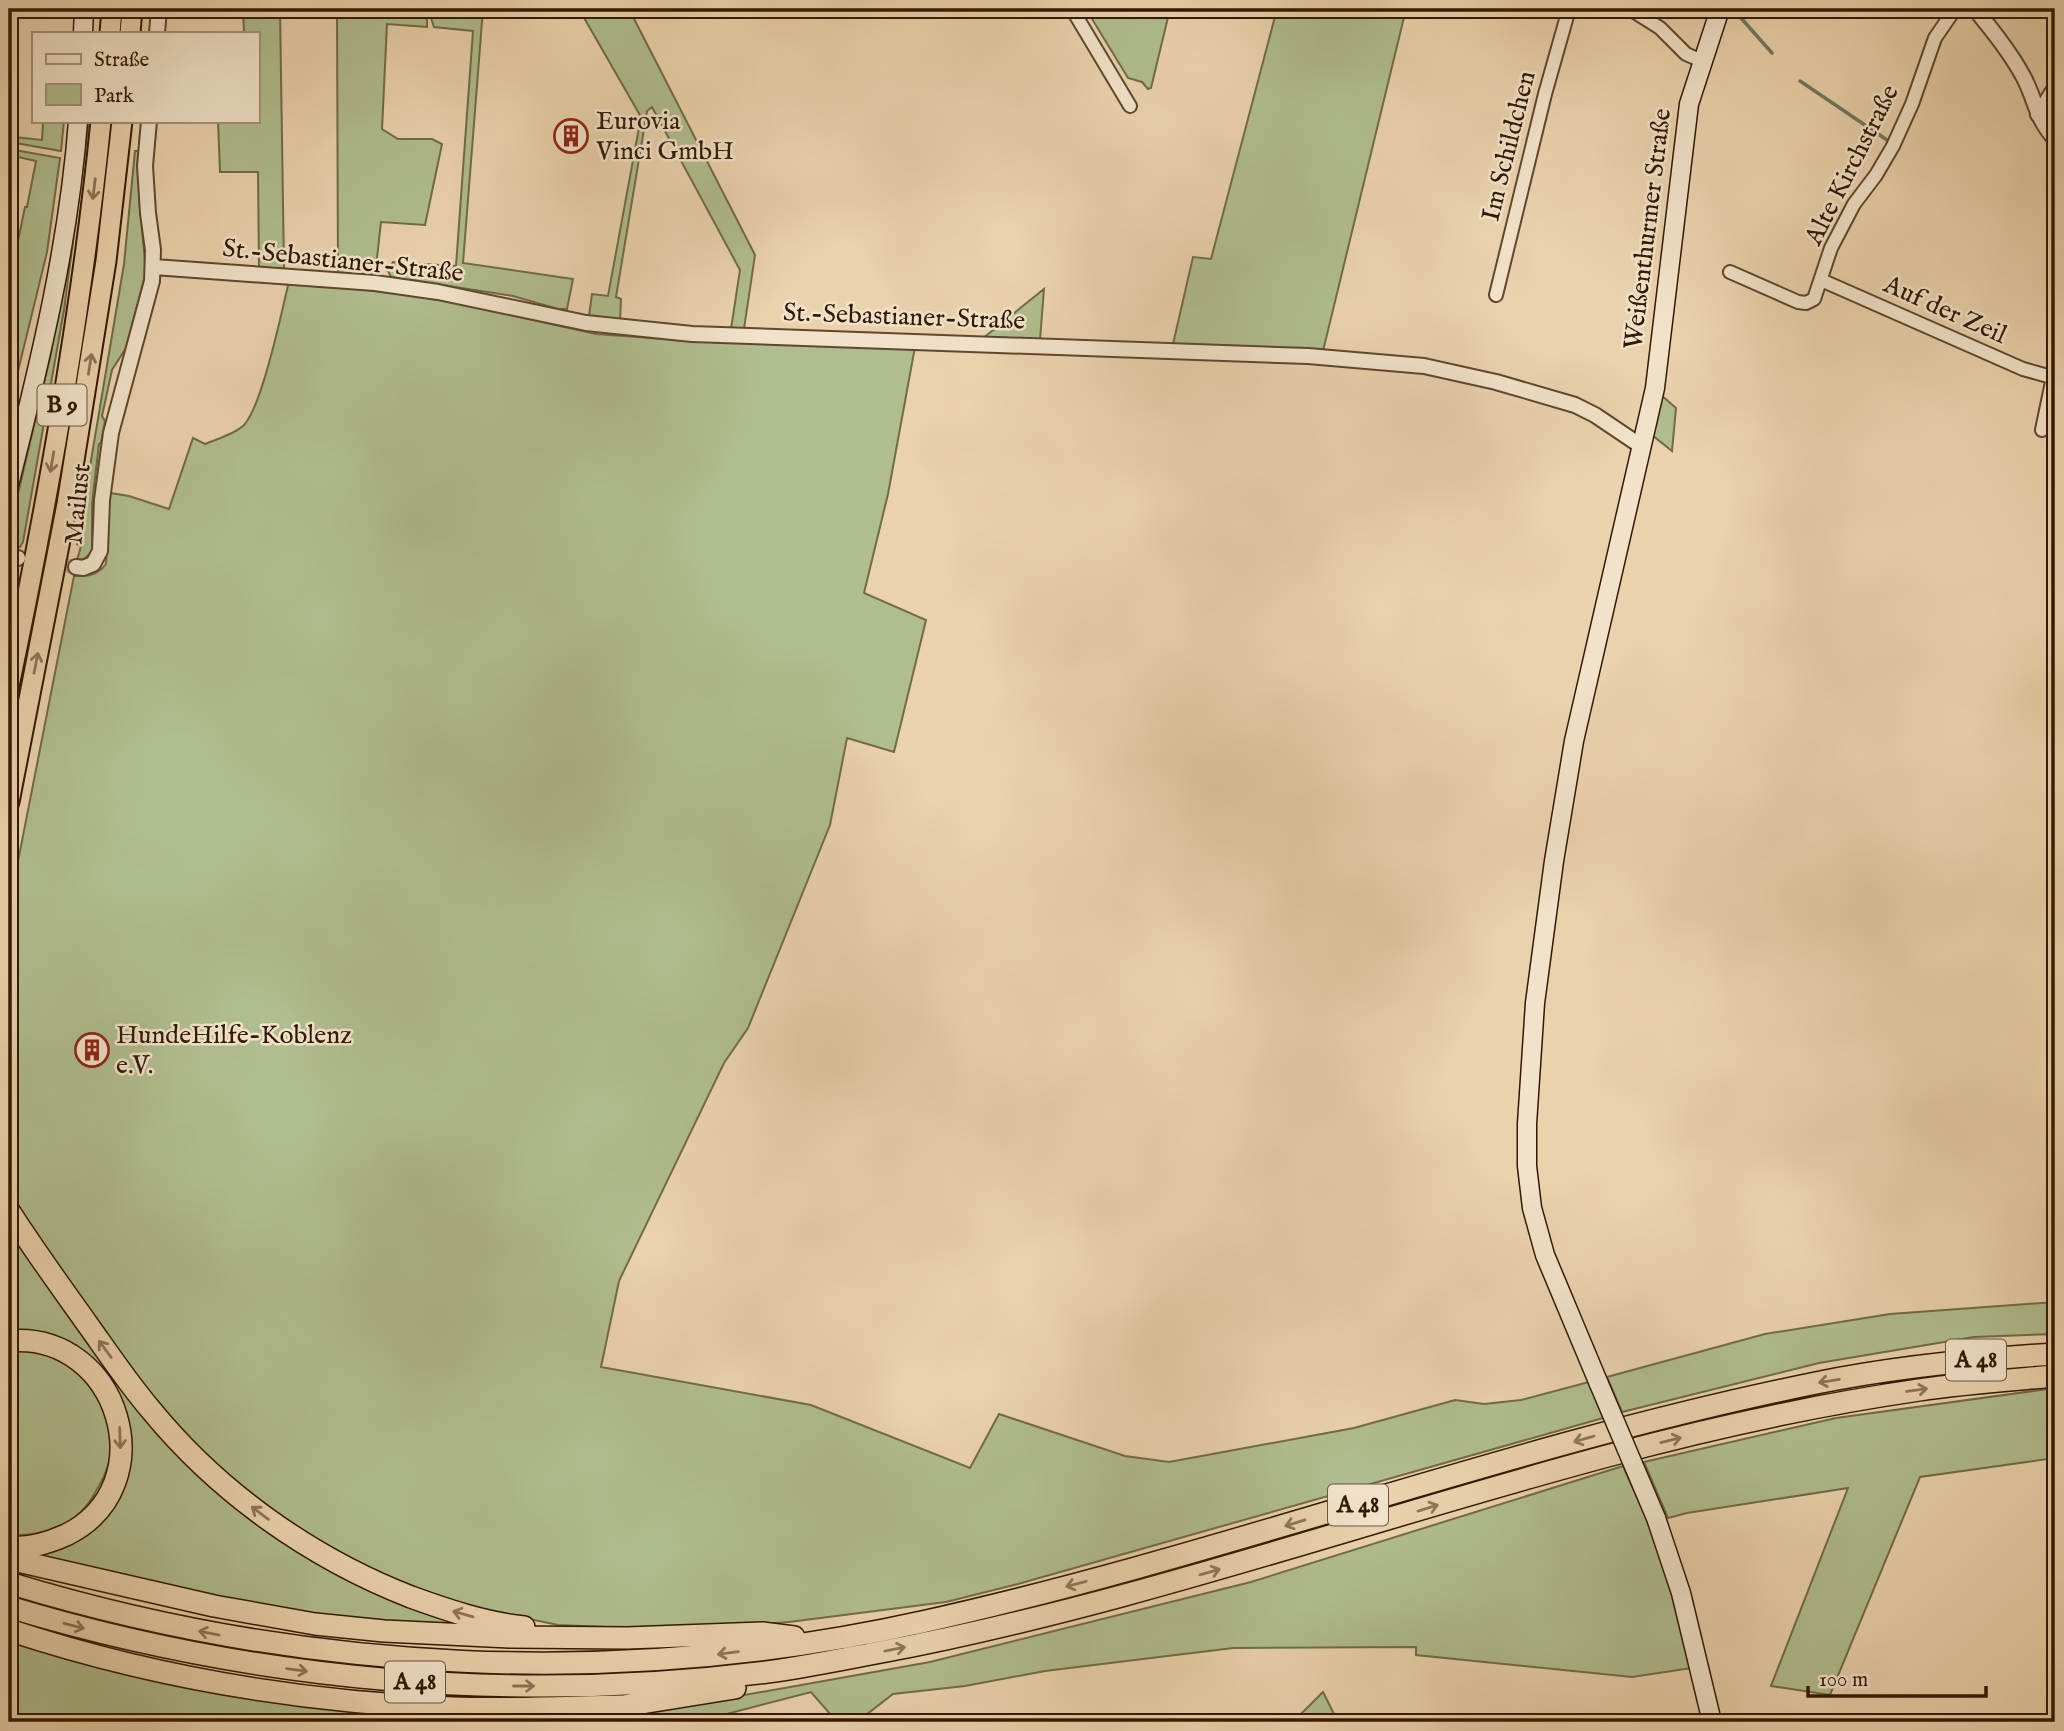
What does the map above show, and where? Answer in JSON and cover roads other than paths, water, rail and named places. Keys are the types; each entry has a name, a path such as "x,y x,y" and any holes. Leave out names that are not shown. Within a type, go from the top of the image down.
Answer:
{"highway":[{"path":"110,32 112,9"},
{"path":"130,32 132,9"},
{"name":"B 9","path":"9,687 51,468 85,266 101,122"},
{"name":"B 9","path":"9,802 76,452 106,261 122,122"},
{"path":"9,1211 152,1412 217,1479 269,1520 356,1573 393,1590 465,1615 510,1625 627,1638"},
{"path":"9,1340 49,1345 79,1360 93,1372 113,1403 121,1444 113,1485 89,1519 72,1532 55,1540 36,1546 9,1547"},
{"name":"A 48","path":"9,1583 109,1612 224,1636 397,1658 505,1663 608,1662 722,1654 820,1641 919,1623 1046,1592 1233,1542 1597,1435 1675,1415 1832,1381 1984,1359 2055,1354"},
{"name":"A 48","path":"9,1607 56,1622 160,1647 287,1669 382,1680 509,1686 637,1684 758,1673 990,1630 1144,1591 1561,1469 1731,1426 1919,1390 2055,1376"},
{"path":"9,1559 214,1606 315,1624 452,1636 627,1638 762,1633 820,1641"},
{"path":"9,1630 51,1644 158,1670 311,1696 454,1708 623,1706"},
{"path":"559,1722 623,1706 772,1682 828,1662"}],"main road":[{"path":"83,32 84,9"},
{"name":"Weißenthurmer Straße","path":"1712,1722 1681,1593 1656,1518 1536,1229 1528,1185 1527,1124 1535,1003 1563,800 1587,680 1658,369 1686,122 1693,88 1720,9"},
{"path":"9,485 51,304 78,122"}],"street":[{"path":"157,32 159,9"},
{"path":"1072,9 1130,106"},
{"name":"Im Schildchen","path":"1496,295 1569,9"},
{"path":"1630,9 1660,28 1686,54 1702,61"},
{"name":"Alte Kirchstraße","path":"1730,272 1798,302 1806,303 1815,299 1831,248 1854,204 1876,175 1903,127 1935,38 1955,9"},
{"path":"1975,9 2022,74 2037,114 2055,139"},
{"path":"2037,114 2055,86"},
{"path":"149,122 146,190 154,267"},
{"name":"St.-Sebastianer-Straße","path":"154,267 375,283 438,292 586,323 679,333 1308,356 1424,366 1496,382 1575,405 1595,415 1640,452"},
{"name":"Mailust","path":"76,567 83,568 93,564 100,551 102,500 111,433 154,267"},
{"name":"Auf der Zeil","path":"1821,279 2023,369 2054,377 2042,430"}],"waterway":[{"path":"1733,9 1772,53"},
{"path":"1800,81 1887,140"}],"tunnel":[{"path":"25,559 76,567"}],"place":[{"name":"Eurovia Vinci GmbH","path":"571,136"},
{"name":"HundeHilfe-Koblenz e.V.","path":"92,1050"}]}
